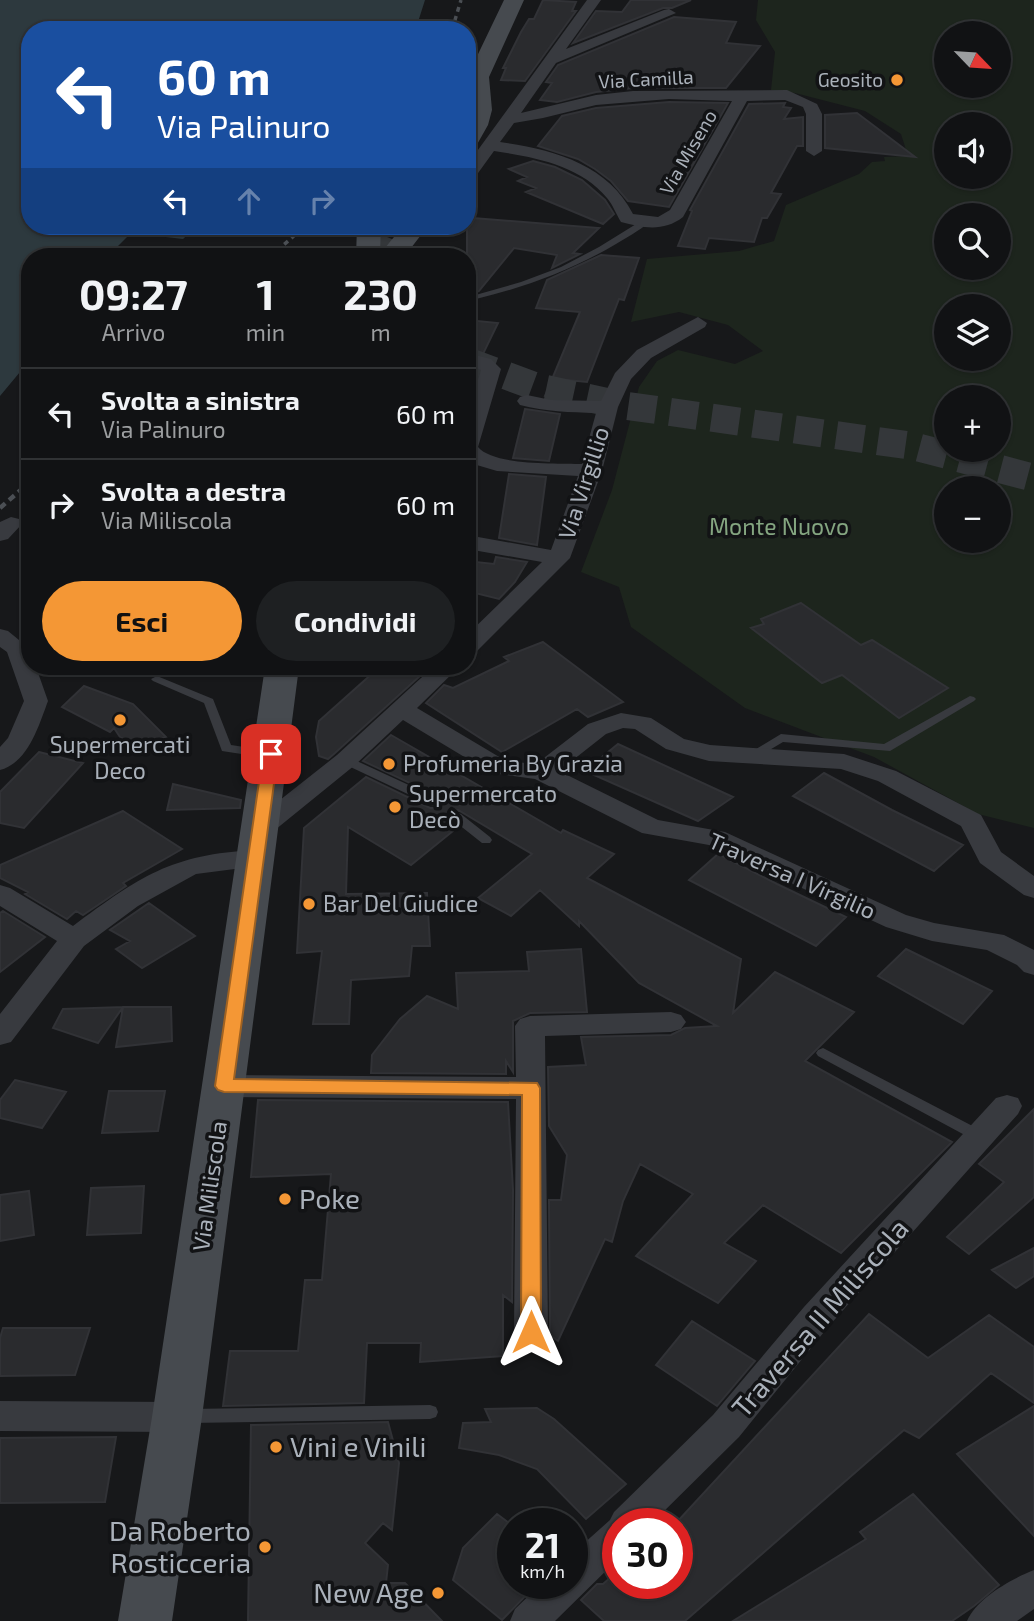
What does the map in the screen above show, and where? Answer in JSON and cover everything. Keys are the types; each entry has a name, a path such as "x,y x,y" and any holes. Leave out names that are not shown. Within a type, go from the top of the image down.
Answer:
{"street":[{"path":"476,73 514,0"},
{"path":"476,165 594,0"},
{"path":"551,60 669,13"},
{"path":"476,86 482,100 482,118 476,128"},
{"name":"Via Camilla","path":"511,118 636,95 743,97"},
{"name":"Via Miseno","path":"644,223 660,223 677,213 743,97 787,95 809,104 814,114 814,151"},
{"path":"490,146 543,156 588,174 617,197 627,218 644,223"},
{"name":"Via Virgillio","path":"476,639 559,558 592,471 608,407 622,377 644,354 698,323"},
{"path":"476,361 491,369 476,421"},
{"path":"527,401 551,406 608,407"},
{"path":"476,458 496,465 592,471"},
{"path":"476,544 559,558"},
{"path":"0,636 18,649 21,658"},
{"path":"0,762 20,740 36,701 27,675"},
{"name":"Via Miliscola","path":"145,1621 177,1417 281,675"},
{"path":"0,1035 75,939 125,901 185,869 223,861 259,844 438,675"},
{"name":"Traversa I Virgilio","path":"402,709 500,768 541,772 651,827 716,838 896,921 932,932 994,942 1027,958 1034,965"},
{"path":"541,772 597,729 621,720 642,723 675,744 709,753 844,762 887,776 972,821 990,857 1034,889"},
{"path":"0,894 75,939"},
{"path":"531,1332 530,1026 671,1022"},
{"path":"224,1086 531,1088"},
{"name":"Traversa II Miliscola","path":"643,1508 726,1426 816,1317 1007,1106"},
{"path":"0,1416 177,1417"},
{"path":"588,1563 602,1550"},
{"path":"986,1621 1034,1587"},
{"path":"529,1621 552,1599"}],"lane":[{"path":"476,296 522,286 571,267 644,223"},
{"path":"157,679 209,701 226,748 271,754"},
{"path":"749,757 781,738 886,748 970,699"},
{"path":"346,760 435,802"},
{"path":"457,817 486,839"},
{"path":"823,1053 979,1136"},
{"path":"177,1417 430,1412"}],"green space":[{"name":"Monte Nuovo","path":"758,0 1034,0 1034,828 978,814 874,757 745,708 631,627 619,587 581,572 612,490 639,387 657,361 678,350 735,364 763,351 728,325 679,312 631,322 647,259 739,251 774,241 786,205 859,174 872,162 885,161 884,157 908,156 901,134 865,111 795,93 771,90 775,52 756,20"}],"shaded area":[{"path":"0,0 425,0 418,21 21,21 21,235 129,235 118,246 129,248 21,248 21,371 0,396"},
{"path":"148,235 187,235 183,239"}],"building":[{"path":"543,0 576,2 572,11 576,11 525,81 501,80 506,68 503,68 521,32 529,19 534,19"},
{"path":"631,0 691,0 573,43 596,11 622,12"},
{"path":"674,17 736,22 726,43 760,46 726,88 633,88 596,92 557,102 540,100 552,83 546,82 558,65"},
{"path":"669,102 728,103 669,207 628,201 611,181 595,169 578,159 538,146 562,116 596,108"},
{"path":"785,103 783,107 791,108 784,119 803,117 803,146 797,146 771,193 781,194 767,218 762,218 754,242 709,238 705,249 678,246 692,211 690,210 749,104"},
{"path":"857,113 915,157 825,148 825,115"},
{"path":"533,161 555,167 582,180 605,200 614,214 603,224 526,192 536,188 518,181 527,177 509,169"},
{"path":"476,218 599,228 573,253 580,254 552,268 557,255 514,248 476,292 476,248 467,248 467,235 476,235"},
{"path":"601,255 639,258 624,300 619,299 587,382 567,380 563,398 545,396 580,312 536,308 547,280"},
{"path":"476,321 498,323 483,354 476,353"},
{"path":"525,409 560,414 549,461 513,458"},
{"path":"509,474 546,477 537,545 499,538"},
{"path":"496,557 527,562 515,582 499,599 476,593 476,562 494,564"},
{"path":"801,603 861,645 872,640 948,688 899,718 842,675 822,683 751,628 764,624 761,619"},
{"path":"543,642 623,702 588,717 577,709 502,752 426,703 444,685 453,688 509,661 504,657"},
{"path":"371,675 421,675 328,759 319,756 316,737 319,721"},
{"name":"Supermercati Deco","path":"84,686 133,704 166,737 137,747 120,737 114,728 110,732 62,707"},
{"path":"391,735 561,833 563,830 614,854 587,878 741,959 733,1013 775,972 854,1012 805,1061 952,1142 841,1253 763,1205 724,1243 756,1261 718,1303 636,1256 693,1194 640,1164 623,1201 612,1242 605,1239 558,1341 550,1335 549,1200 561,1200 567,1155 549,1126 548,1067 586,1065 581,1037 671,1035 685,1028 717,1026 639,983 579,921 579,926 540,890 511,916 478,898 532,854 458,810 448,816 458,827 411,865 348,827 346,894 427,893 430,946 412,946 409,976 351,980 349,1024 313,1024 322,951 297,953 304,828 366,777 430,808 444,803 440,797 363,761"},
{"path":"618,744 733,797 698,821 585,771"},
{"path":"39,752 83,763 24,828 0,823 0,792"},
{"path":"824,773 963,845 934,871 793,796"},
{"path":"173,784 241,800 240,808 167,810"},
{"path":"123,811 182,849 123,883 126,886 83,915 76,911 67,919 25,894 28,892 0,878 0,865"},
{"path":"718,854 846,917 816,946 689,880"},
{"path":"149,903 195,936 142,968 116,949 130,941 110,930"},
{"path":"3,911 45,937 0,972 0,913"},
{"path":"581,949 587,1012 530,1013 513,1021 513,1072 506,1061 506,1074 371,1073 372,1055 400,1019 427,996 458,1009 456,973 529,971 527,952"},
{"path":"906,949 992,991 963,1024 878,976"},
{"path":"123,1007 98,1043 53,1028 63,1009"},
{"path":"123,1007 171,1007 172,1041 116,1047"},
{"path":"15,1080 66,1092 42,1128 0,1118 0,1100"},
{"path":"109,1091 165,1091 158,1131 102,1133"},
{"path":"258,1100 508,1102 513,1190 512,1302 503,1295 503,1356 420,1362 421,1343 367,1343 364,1403 223,1406 230,1351 298,1351 305,1280 322,1280 331,1174 251,1177"},
{"path":"1034,1109 1034,1197 969,1254 947,1237 1004,1182 979,1164"},
{"path":"144,1186 141,1233 87,1235 91,1188"},
{"path":"29,1191 34,1235 0,1241 0,1195"},
{"path":"1034,1248 1034,1276 1016,1288 992,1270"},
{"path":"869,1314 928,1358 989,1315 1034,1347 1034,1403 991,1373 919,1438 904,1430 685,1621 604,1621 581,1600 588,1599 588,1593 597,1584 602,1584 602,1599 693,1599 693,1508 690,1508"},
{"path":"692,1321 755,1361 717,1406 656,1365"},
{"path":"3,1328 90,1328 75,1375 0,1376 0,1338"},
{"path":"1034,1406 1034,1536 957,1454"},
{"path":"537,1408 554,1419 626,1484 588,1517 588,1508 575,1508 537,1469 499,1455 459,1448 463,1423 491,1422 485,1409"},
{"path":"388,1422 399,1463 392,1530 383,1523 365,1543 388,1565 386,1583 405,1583 442,1621 248,1621 251,1425"},
{"path":"116,1437 105,1502 0,1503 0,1438"},
{"path":"913,1494 999,1585 974,1606 952,1621 733,1621 866,1539 860,1532"},
{"path":"497,1514 497,1599 522,1599 502,1620 453,1580 463,1548"}],"tunnel":[{"path":"382,248 387,235"},
{"path":"476,364 537,387 621,405 913,446 1034,478"}],"railway":[{"path":"455,21 461,0"},
{"path":"280,248 295,235"},
{"path":"0,508 21,490"}],"place":[{"name":"Geosito","path":"897,80"},
{"name":"Supermercati Deco","path":"120,720"},
{"name":"Profumeria By Grazia","path":"389,764"},
{"name":"Supermercato Decò","path":"395,807"},
{"name":"Bar Del Giudice","path":"309,904"},
{"name":"Poke","path":"285,1199"},
{"name":"Vini e Vinili","path":"276,1447"},
{"name":"Da Roberto Rosticceria","path":"265,1547"},
{"name":"New Age","path":"438,1593"}],"route":[{"path":"271,754 224,1086 531,1088 531,1332"}]}
